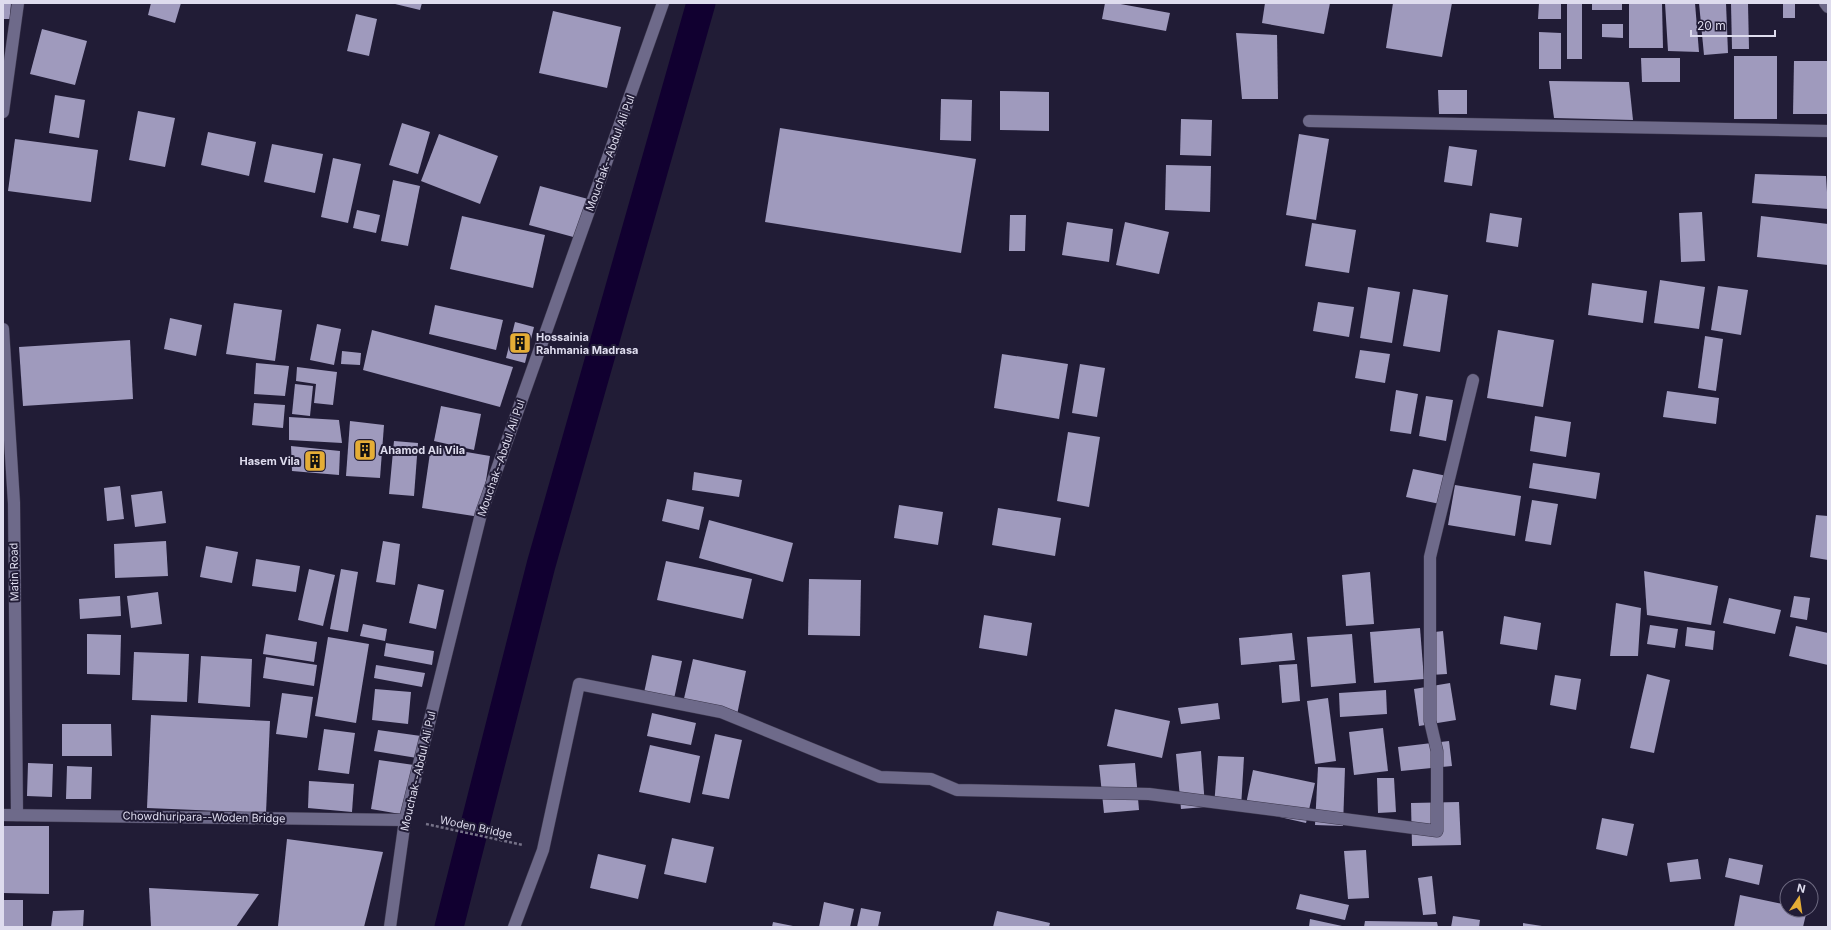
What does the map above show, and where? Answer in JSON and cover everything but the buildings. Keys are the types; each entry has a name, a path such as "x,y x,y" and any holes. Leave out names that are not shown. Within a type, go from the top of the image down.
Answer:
{"street":[{"path":"3,112 18,3"},
{"name":"Mouchak--Abdul Ali Pul","path":"390,927 405,820 481,514 663,3"},
{"path":"1825,3 1828,7"},
{"path":"1309,121 1828,131"},
{"name":"Matin Road","path":"3,329 14,503 17,815"},
{"path":"514,927 543,850 579,684 721,712 880,777 931,780 957,790 1149,794 1437,830 1437,751 1430,721 1430,557 1473,380"},
{"name":"Chowdhuripara--Woden Bridge","path":"3,815 405,820"}],"path":[{"name":"Woden Bridge","path":"405,820 543,850"}],"waterway":[{"path":"449,927 541,565 701,3"}],"place":[{"name":"Hossainia Rahmania Madrasa","path":"520,343"},
{"name":"Ahamod Ali Vila","path":"365,450"},
{"name":"Hasem Vila","path":"315,461"}]}
